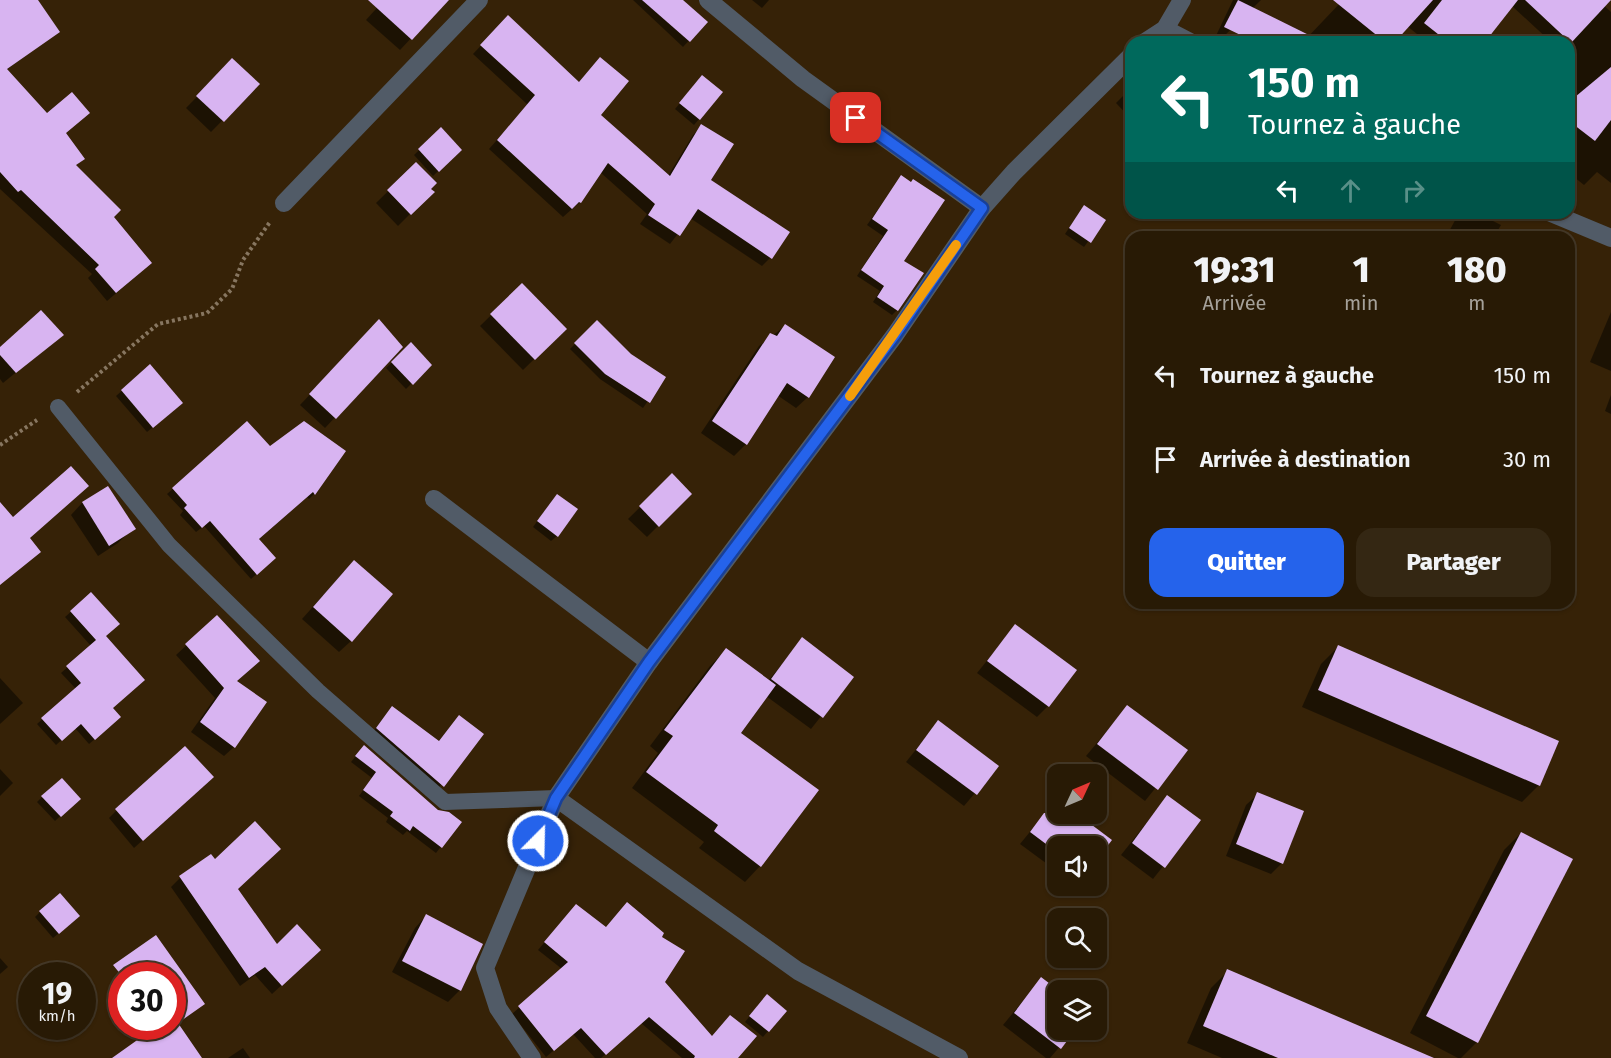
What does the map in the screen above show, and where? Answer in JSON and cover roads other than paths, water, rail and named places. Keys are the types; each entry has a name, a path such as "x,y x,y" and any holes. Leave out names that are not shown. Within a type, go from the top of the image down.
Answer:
{"street":[{"path":"284,202 479,0"},
{"path":"708,0 802,79 982,208"},
{"path":"1154,36 1165,29 1182,0"},
{"path":"1165,29 1178,36"},
{"path":"532,1058 498,1008 485,968 556,798 649,662 895,335 982,208 1014,172 1125,62"},
{"path":"1565,219 1611,238"},
{"path":"434,499 649,662"},
{"path":"556,798 798,971 959,1058"}],"lane":[{"path":"58,407 169,545 318,691 445,802 556,798"}]}
